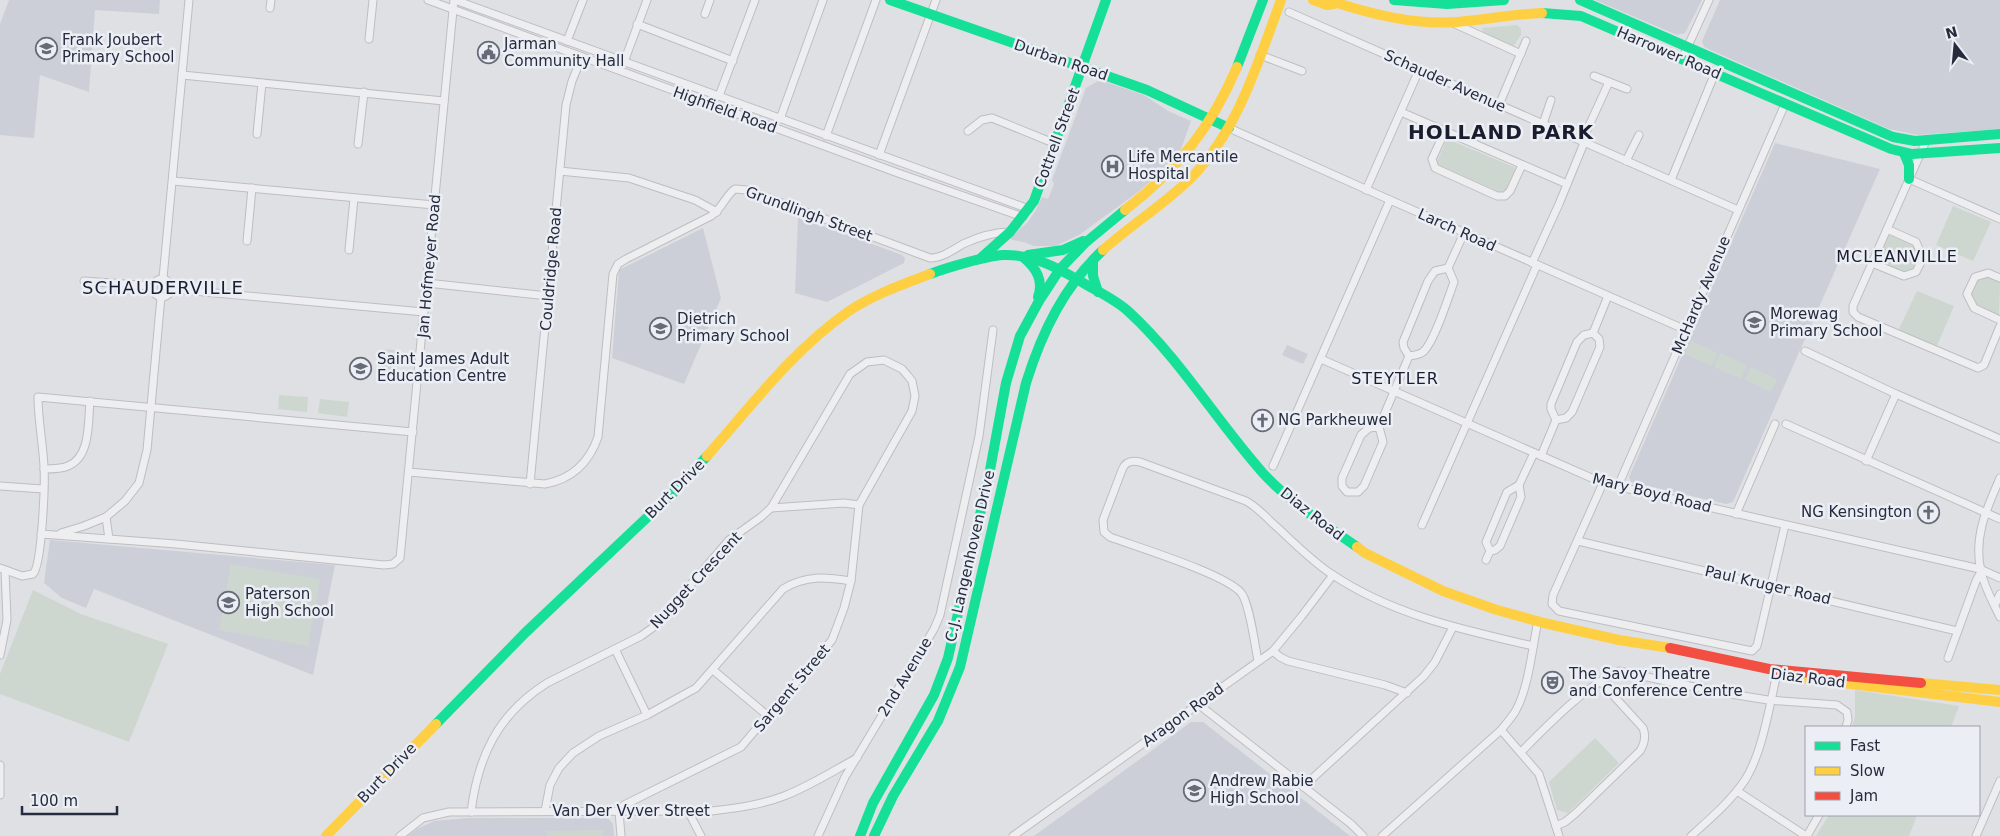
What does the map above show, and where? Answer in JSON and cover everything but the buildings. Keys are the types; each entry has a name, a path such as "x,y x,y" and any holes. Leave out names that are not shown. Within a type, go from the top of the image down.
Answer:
{"main road":[{"name":"Durban Road","path":"890,0 1147,90 1228,128"},
{"name":"Cottrell Street","path":"979,259 993,249 1010,232 1034,201 1106,0"},
{"path":"1022,256 1063,250 1098,232 1157,184 1171,170 1211,120 1223,100 1264,0"},
{"name":"Harrower Road","path":"1313,0 1327,5 1333,2 1419,22 1453,23 1568,13 1592,19 1873,142 1904,153 1920,154 2000,148"},
{"path":"1394,0 1447,4 1504,0"},
{"name":"Harrower Road","path":"1580,0 1689,46 1892,137 1909,141 1926,141 2000,134"},
{"name":"C.J. Langenhoven Drive","path":"874,836 890,800 932,732 954,686 967,644 1030,366 1048,322 1076,279 1093,260 1184,184 1211,154 1228,128 1281,1"},
{"path":"1774,99 1780,87"},
{"path":"1904,153 1909,165 1909,179"},
{"name":"C.J. Langenhoven Drive","path":"860,836 873,803 941,680 948,658 990,468 1010,366 1017,345 1027,323 1060,270 1083,244 1098,232"},
{"name":"Burt Drive","path":"326,836 524,633 675,491 713,450 784,366 833,323 870,299 922,276 979,259 1001,255 1022,256 1042,261 1076,279"},
{"path":"1022,256 1037,271 1041,284 1027,323"},
{"path":"1093,260 1093,276 1098,292"},
{"name":"Diaz Road","path":"1076,279 1127,310 1145,327 1162,345 1228,433 1294,502 1316,520 1365,553 1414,578 1470,602 1538,621 1619,640 1640,649 1724,667 2000,690"},
{"name":"Diaz Road","path":"1778,672 2000,702"}],"street":[{"path":"163,278 189,0"},
{"path":"270,8 271,0"},
{"path":"369,39 373,0"},
{"name":"Highfield Road","path":"428,0 898,174 1026,213"},
{"name":"Highfield Road","path":"455,0 879,155 1026,213"},
{"name":"Jan Hofmeyer Road","path":"109,539 384,565 398,561 402,554 452,9 455,0"},
{"path":"567,41 583,0"},
{"path":"624,62 647,0"},
{"path":"705,14 710,0"},
{"path":"719,96 755,0"},
{"path":"780,119 823,0"},
{"path":"826,136 876,0"},
{"path":"879,155 936,0"},
{"path":"1682,59 1709,0"},
{"name":"Schauder Avenue","path":"1290,12 1738,210"},
{"path":"1453,23 1520,54"},
{"path":"638,24 733,61"},
{"path":"1499,104 1526,41"},
{"path":"1260,55 1302,71"},
{"name":"Couldridge Road","path":"530,484 567,98 582,56"},
{"path":"1366,190 1419,70"},
{"path":"1671,180 1716,73"},
{"path":"182,75 444,100"},
{"path":"1594,76 1628,89"},
{"path":"1422,525 1467,423 1609,82"},
{"path":"257,134 262,83"},
{"path":"358,144 364,92"},
{"path":"1543,124 1551,100"},
{"name":"McHardy Avenue","path":"1618,486 1785,104"},
{"path":"1401,112 1567,184"},
{"path":"968,131 982,120 992,118 1056,144"},
{"name":"Larch Road","path":"1228,128 1686,330"},
{"path":"1445,131 1432,159 1435,168 1488,192 1501,197 1508,194 1522,165"},
{"path":"1626,161 1639,135"},
{"path":"1926,141 1852,310 1854,315 1974,367 1982,367 2000,326"},
{"path":"560,171 629,178 695,200 716,212"},
{"path":"1909,179 2000,218"},
{"path":"173,181 434,205"},
{"path":"247,241 252,188"},
{"name":"Grundlingh Street","path":"530,484 554,482 570,476 585,462 595,445 600,424 616,267 626,259 716,212 732,191 740,189 930,258 938,257 977,238 990,234 1010,232"},
{"path":"349,250 354,198"},
{"path":"1273,466 1390,200"},
{"path":"1872,263 1904,276 1916,272 1923,258 1916,242 1887,229"},
{"path":"1409,356 1419,354 1426,349 1434,333 1454,282 1448,268 1464,233"},
{"path":"1409,356 1403,342 1428,281 1435,271 1448,268"},
{"path":"2000,278 1988,273 1975,277 1967,294 1974,308 2000,320"},
{"path":"161,297 154,292 153,286 156,281 163,278"},
{"path":"161,297 169,294 171,289 168,281 163,278"},
{"path":"84,281 153,286"},
{"path":"427,283 548,296"},
{"path":"171,289 424,312"},
{"path":"1593,333 1608,296"},
{"path":"56,534 106,517 125,501 139,483 145,465 152,406 161,297"},
{"name":"2nd Avenue","path":"818,836 836,796 934,629 940,615 980,436 993,330"},
{"path":"1556,420 1566,418 1572,412 1600,348 1599,339 1593,333"},
{"path":"1541,456 1556,420 1551,409 1552,398 1577,342 1584,335 1593,333"},
{"path":"1805,351 1896,394 2000,439"},
{"path":"1379,427 1369,428 1361,435 1342,478 1342,486 1346,495 1358,492 1364,486 1383,442 1379,427 1409,356"},
{"name":"Mary Boyd Road","path":"1320,359 1603,484 1981,570 2000,578"},
{"name":"Nugget Crescent","path":"471,812 477,777 484,757 500,728 513,710 535,690 641,636 655,626 729,540 761,517 770,508 850,374 872,360 884,360 894,364"},
{"name":"Sargent Street","path":"620,811 634,800 737,750 832,640 844,608 851,581 859,505 900,433 914,404 915,396 912,381 902,369 894,364"},
{"path":"1866,460 1896,394"},
{"path":"0,655 7,620 3,569 25,576 35,573 37,567 41,534 44,469 38,397 152,406 413,432"},
{"path":"44,469 70,466 79,460 84,450 90,401"},
{"path":"1736,514 1775,424"},
{"path":"1786,424 2000,519"},
{"path":"1486,560 1490,551 1486,542 1508,492 1519,485 1534,452"},
{"path":"1258,661 1246,602 1235,586 1214,576 1110,537 1104,532 1103,520 1123,466 1128,462 1140,462 1246,501 1257,507 1277,528 1332,575 1392,606 1453,627 1533,646"},
{"path":"409,472 530,484"},
{"path":"2000,478 1985,513 1979,536 1981,570 2000,617"},
{"path":"1603,484 1553,595 1552,604 1559,612 1752,651 1756,648 1785,525"},
{"path":"1490,551 1500,546 1521,497 1519,485"},
{"path":"0,486 43,489"},
{"path":"770,508 844,503 859,505"},
{"path":"41,534 109,539 106,517"},
{"name":"Paul Kruger Road","path":"1578,541 1957,631"},
{"path":"1948,658 1981,570"},
{"name":"Aragon Road","path":"1014,836 1274,651 1302,617 1332,575"},
{"path":"545,811 550,784 558,768 573,753 599,736 646,715 696,688 783,589 802,580 816,577 851,581"},
{"path":"1995,605 2000,594"},
{"path":"1382,836 1501,730 1516,711 1520,702 1538,621"},
{"path":"1303,787 1430,670 1453,627"},
{"path":"615,648 646,715"},
{"path":"1274,651 1288,661 1407,693"},
{"path":"713,670 768,716"},
{"name":"Diaz Road","path":"1521,752 1566,709 1601,682 1622,671 1718,692 1771,700 1837,705 1847,712 1846,726"},
{"path":"1691,836 1737,791 1751,768 1778,672"},
{"path":"1556,826 1565,822 1576,813 1644,745 1645,734 1643,728 1601,682"},
{"path":"1198,704 1351,824 1363,836"},
{"path":"1501,730 1540,774 1559,836"},
{"name":"Van Der Vyver Street","path":"400,836 417,822 432,815 449,812 688,811 728,809 782,797 805,787 857,758"},
{"path":"0,765 0,794"},
{"path":"1976,836 2000,781"},
{"path":"1737,791 1807,836 1818,816"},
{"path":"620,811 621,836"},
{"path":"688,811 701,836"}],"shaded area":[{"name":"Frank Joubert Primary School","path":"9,0 160,0 159,14 95,10 89,92 40,75 34,138 0,135 0,24"},
{"path":"1595,0 1702,0 1685,33 1677,35"},
{"path":"1720,0 2000,0 2000,129 1918,135 1889,129 1704,47 1702,41"},
{"path":"1517,25 1521,29 1521,35 1513,47 1484,34 1482,28"},
{"name":"Life Mercantile Hospital","path":"1100,80 1144,95 1168,111 1191,121 1181,149 1161,172 1138,192 1079,235 1055,246 1034,246 1012,240 1010,238 1028,222 1042,197 1048,199 1054,184 1052,180 1086,88"},
{"path":"1447,139 1514,167 1515,170 1506,190 1502,193 1439,165 1437,161"},
{"name":"Morewag Primary School","path":"1775,143 1880,169 1733,502 1726,504 1631,482 1629,477"},
{"path":"1953,206 1991,222 1973,261 1936,245"},
{"path":"798,217 902,255 905,258 904,263 827,302 795,293"},
{"name":"Dietrich Primary School","path":"703,228 721,298 684,384 612,358 619,270"},
{"path":"1891,235 1915,244 1921,257 1916,270 1902,275 1879,264 1877,259 1887,237"},
{"path":"1988,276 2000,281 1999,316 1975,306 1969,293 1975,280"},
{"path":"1917,291 1954,306 1936,348 1898,331"},
{"path":"1691,341 1718,353 1711,366 1685,354"},
{"path":"1287,345 1308,354 1303,364 1282,355"},
{"path":"381,349 396,350 393,380 379,378"},
{"path":"1720,353 1747,365 1741,379 1714,367"},
{"path":"1751,367 1777,379 1771,392 1745,380"},
{"path":"279,395 308,397 307,412 278,409"},
{"path":"320,399 349,402 347,417 318,413"},
{"name":"Paterson High School","path":"50,540 335,565 313,675 94,589 86,608 62,598 44,583"},
{"path":"231,564 320,579 308,646 219,630"},
{"path":"33,590 81,614 168,644 129,742 0,694 0,674"},
{"path":"1855,690 1959,706 1951,726 1852,726 1855,717"},
{"name":"Andrew Rabie High School","path":"1191,722 1203,722 1350,836 1034,836"},
{"path":"1595,738 1619,763 1568,813 1557,810 1549,782"},
{"path":"1828,816 1917,816 1909,836 1816,836"},
{"path":"467,818 608,818 613,824 614,836 408,836 417,829 434,821"},
{"path":"603,830 603,836 547,836 547,831"}],"traffic: fast":[{"path":"890,0 1147,90 1229,128"},
{"path":"982,257 1010,232 1034,201 1106,0"},
{"path":"1237,67 1263,0"},
{"path":"1394,0 1447,4 1504,0"},
{"path":"1580,0 1893,137 1915,141 2000,134"},
{"path":"1542,13 1581,16 1891,149 1912,154 2000,148"},
{"path":"1904,153 1909,165 1909,179"},
{"path":"860,836 873,803 934,695 948,658 990,470 1006,383 1020,336 1039,301 1060,269 1085,243 1125,210"},
{"path":"1028,255 1063,250 1083,241"},
{"path":"874,836 893,796 938,721 960,667 1026,383 1039,346 1066,294 1089,264 1103,250"},
{"path":"930,274 996,256 1014,255 1034,259 1053,266 1112,299 1124,307 1165,350 1245,452 1272,483 1307,512 1357,547"},
{"path":"1023,257 1038,275 1040,285 1038,297"},
{"path":"1093,260 1093,276 1098,292"},
{"path":"436,724 525,633 675,491 707,456"}],"traffic: slow":[{"path":"1103,250 1182,187 1208,158 1223,137 1246,93 1281,0"},
{"path":"1313,0 1327,5 1334,4"},
{"path":"1328,0 1376,14 1424,22 1457,22 1542,13"},
{"path":"1125,210 1161,179 1191,146 1216,109 1237,67"},
{"path":"707,456 774,379 829,326 868,300 930,274"},
{"path":"1357,547 1365,553 1443,591 1497,610 1619,640 1670,648"},
{"path":"1793,677 2000,702"},
{"path":"1921,683 2000,690"},
{"path":"326,836 436,724"}],"traffic: jam":[{"path":"1670,648 1769,669 1921,683"}],"place":[{"name":"Frank Joubert Primary School","path":"46,49"},
{"name":"Jarman Community Hall","path":"488,53"},
{"name":"Life Mercantile Hospital","path":"1112,166"},
{"name":"Morewag Primary School","path":"1754,323"},
{"name":"Dietrich Primary School","path":"661,328"},
{"name":"Saint James Adult Education Centre","path":"361,368"},
{"name":"NG Parkheuwel","path":"1262,420"},
{"name":"NG Kensington","path":"1928,512"},
{"name":"Paterson High School","path":"229,603"},
{"name":"The Savoy Theatre and Conference Centre","path":"1553,683"},
{"name":"Andrew Rabie High School","path":"1194,790"}],"district":[{"name":"HOLLAND PARK","path":"1501,132"},
{"name":"MCLEANVILLE","path":"1897,256"},
{"name":"SCHAUDERVILLE","path":"163,288"},
{"name":"STEYTLER","path":"1395,378"}]}
